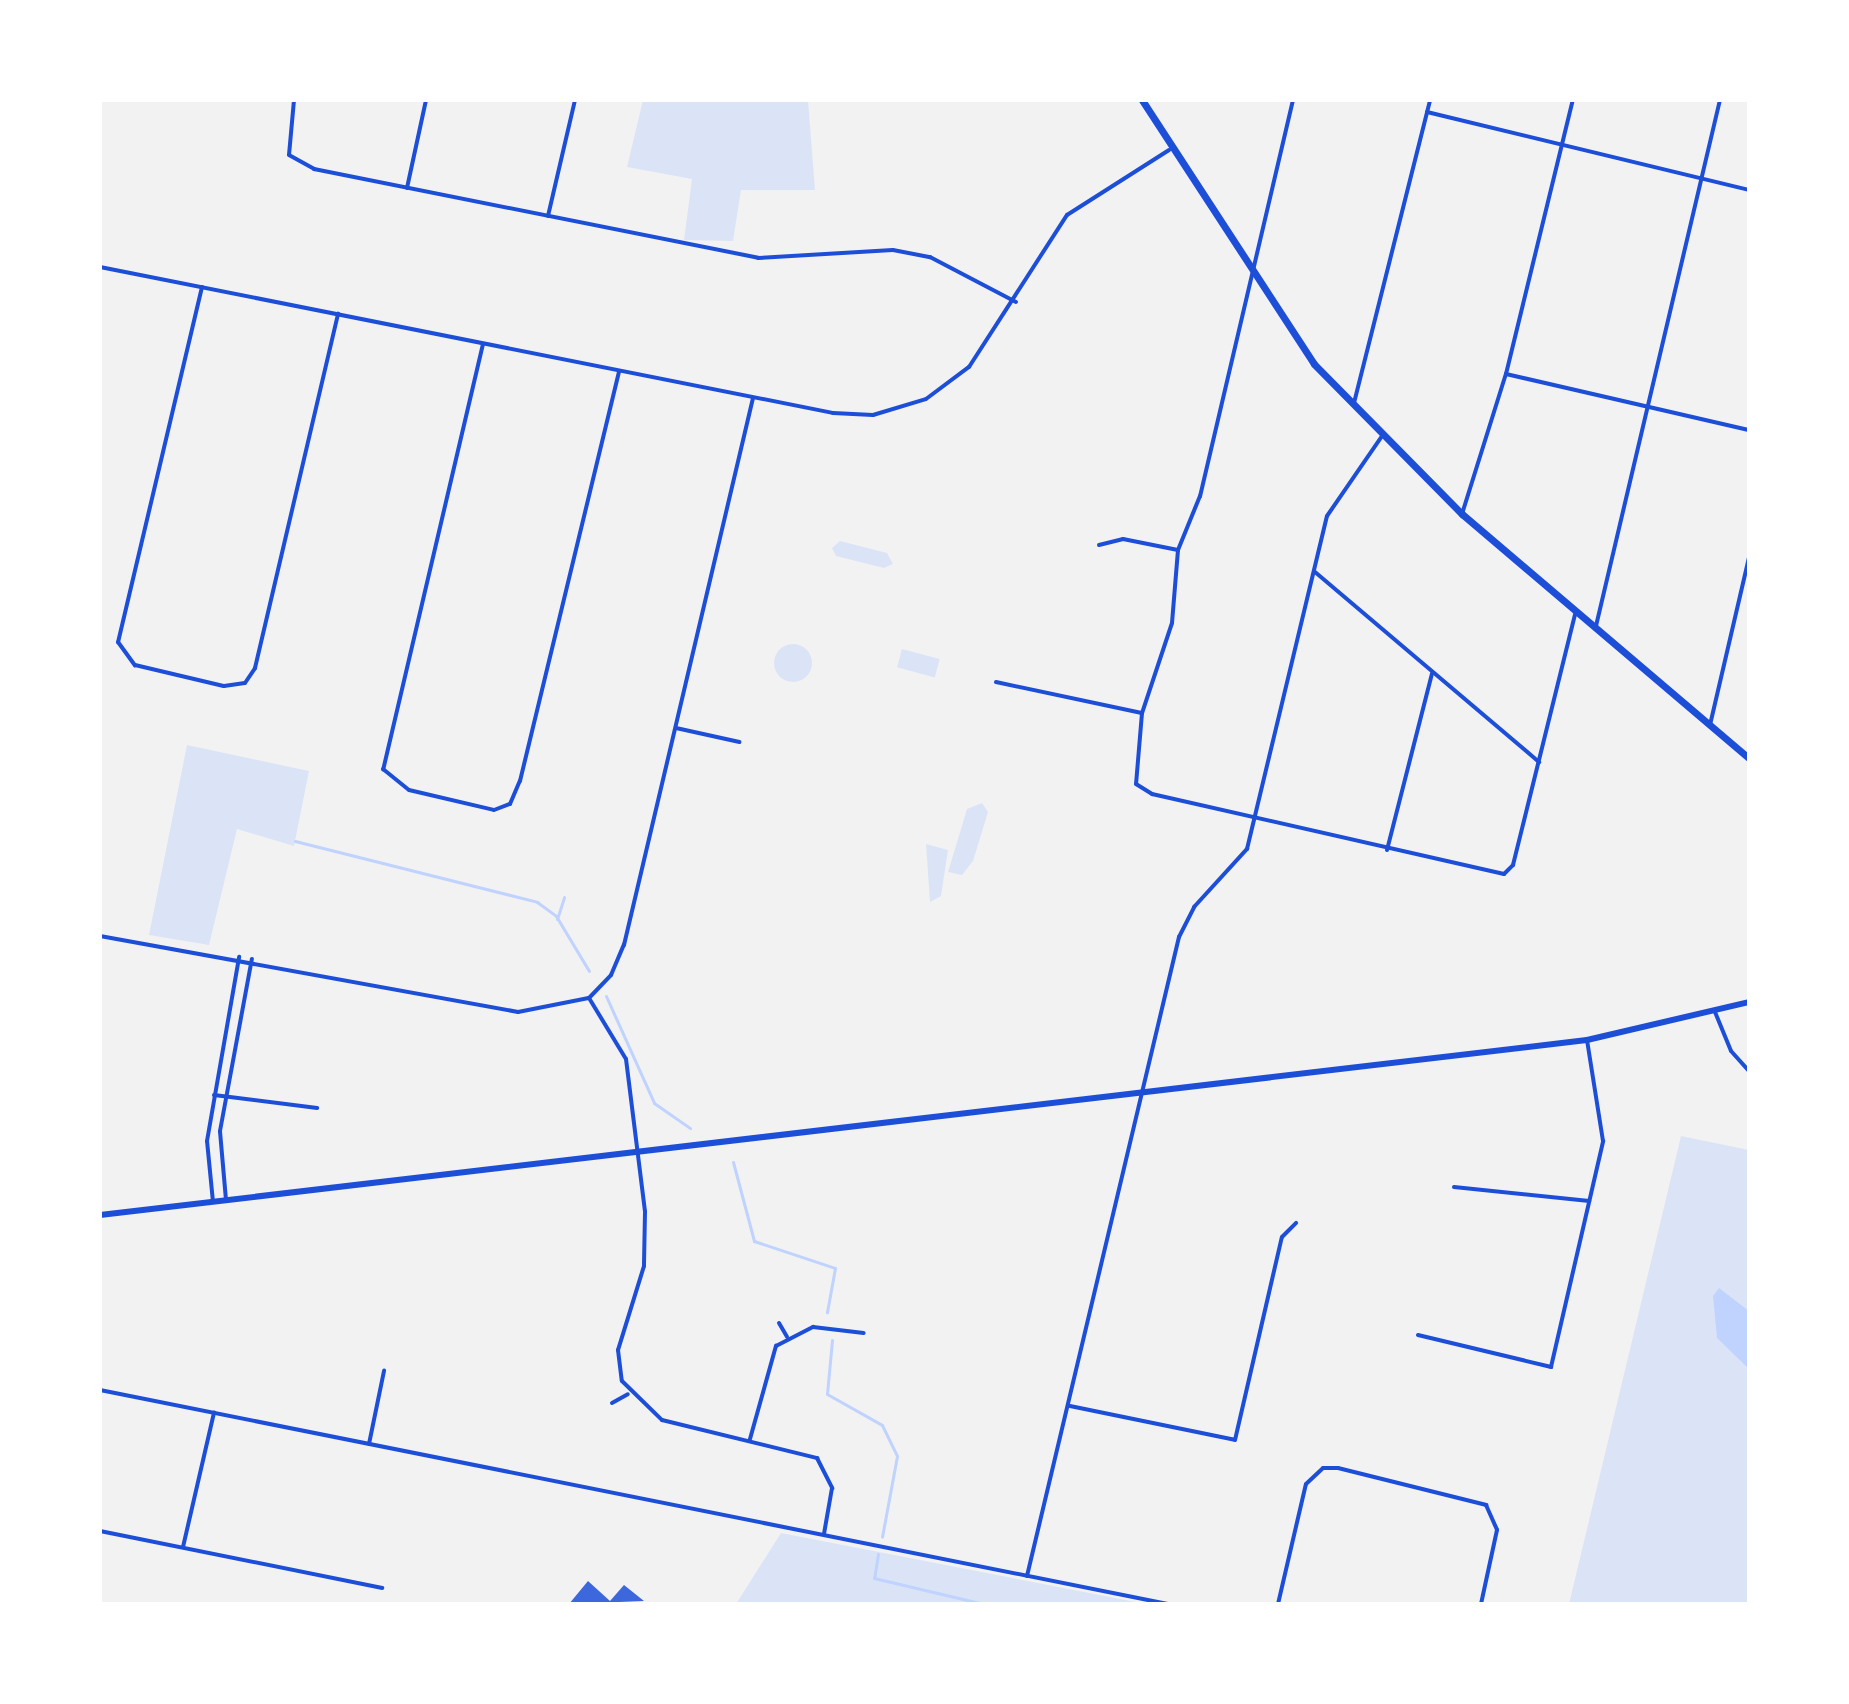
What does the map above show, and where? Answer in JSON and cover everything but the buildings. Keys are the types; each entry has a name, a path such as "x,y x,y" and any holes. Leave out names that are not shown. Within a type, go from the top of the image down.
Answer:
{"main road":[{"path":"1142,100 1169,150 1252,276 1353,406 1462,514 1710,728 1749,758"},
{"path":"100,1215 1587,1040 1749,1002"}],"street":[{"path":"294,100 289,155 314,169 758,258 893,250 930,257 1016,302"},
{"path":"407,188 426,100"},
{"path":"548,216 575,100"},
{"path":"1293,100 1200,496 1178,550 1172,623 1142,713 1139,789 1387,850 1504,874 1539,762 1576,611"},
{"path":"1353,406 1430,100"},
{"path":"1462,514 1506,374 1573,100"},
{"path":"1595,628 1720,100"},
{"path":"1427,112 1749,190"},
{"path":"100,267 619,372 858,416 900,411 969,367 1016,302 1050,238 1077,205 1169,150"},
{"path":"202,287 121,626 119,651 128,662 224,686 245,683 258,656 338,314"},
{"path":"483,344 385,757 395,784 494,810 510,804 520,781 619,372"},
{"path":"1506,374 1749,430"},
{"path":"100,936 252,959 518,1012 589,998 611,975 624,945 753,398"},
{"path":"1027,1576 1182,927 1241,861 1257,819 1334,500 1382,436"},
{"path":"1099,545 1123,539 1178,550"},
{"path":"1710,728 1746,584 1749,557"},
{"path":"1315,572 1539,762"},
{"path":"1387,850 1432,674"},
{"path":"996,682 1142,713"},
{"path":"676,728 739,742"},
{"path":"213,1202 207,1154 214,1095 239,957"},
{"path":"226,1200 219,1144 252,959"},
{"path":"589,998 626,1059 639,1151 646,1250 618,1350 628,1394 662,1420 803,1450 821,1462 832,1488 824,1534"},
{"path":"1715,1012 1731,1051 1749,1071"},
{"path":"1418,1335 1551,1367 1603,1141 1587,1040"},
{"path":"214,1095 317,1108"},
{"path":"1454,1187 1589,1201"},
{"path":"1070,1406 1235,1438 1282,1237 1296,1223"},
{"path":"779,1323 787,1337"},
{"path":"750,1439 765,1366 787,1337 824,1326 864,1333"},
{"path":"369,1444 384,1371"},
{"path":"100,1390 1168,1604"},
{"path":"612,1403 628,1394"},
{"path":"183,1548 214,1413"},
{"path":"1278,1604 1306,1484 1323,1468 1338,1468 1486,1505 1497,1530 1481,1604"},
{"path":"100,1531 382,1588"}],"shaded area":[{"path":"643,100 808,100 815,190 741,190 733,241 684,240 692,179 627,167"},
{"path":"840,541 887,553 893,564 884,568 836,556 832,548"},
{"path":"793,644 807,649 812,663 807,677 793,682 779,677 774,663 779,649"},
{"path":"902,649 940,659 935,677 897,667"},
{"path":"187,745 309,771 294,846 237,829 209,945 149,935"},
{"path":"982,803 988,812 973,861 962,875 948,872 967,809"},
{"path":"926,844 948,850 941,896 930,902"},
{"path":"1681,1136 1749,1150 1749,1604 1569,1604"},
{"path":"781,1533 1146,1604 736,1604"}],"water":[{"path":"1719,1288 1749,1311 1749,1369 1717,1338 1713,1296"}],"waterway":[{"path":"295,841 537,902 556,916 589,971"},
{"path":"557,919 564,897"},
{"path":"606,996 654,1103 690,1128"},
{"path":"733,1162 754,1241 835,1268 827,1312"},
{"path":"832,1340 827,1394 882,1425 897,1456 882,1537"},
{"path":"878,1554 874,1578 984,1604"}]}
